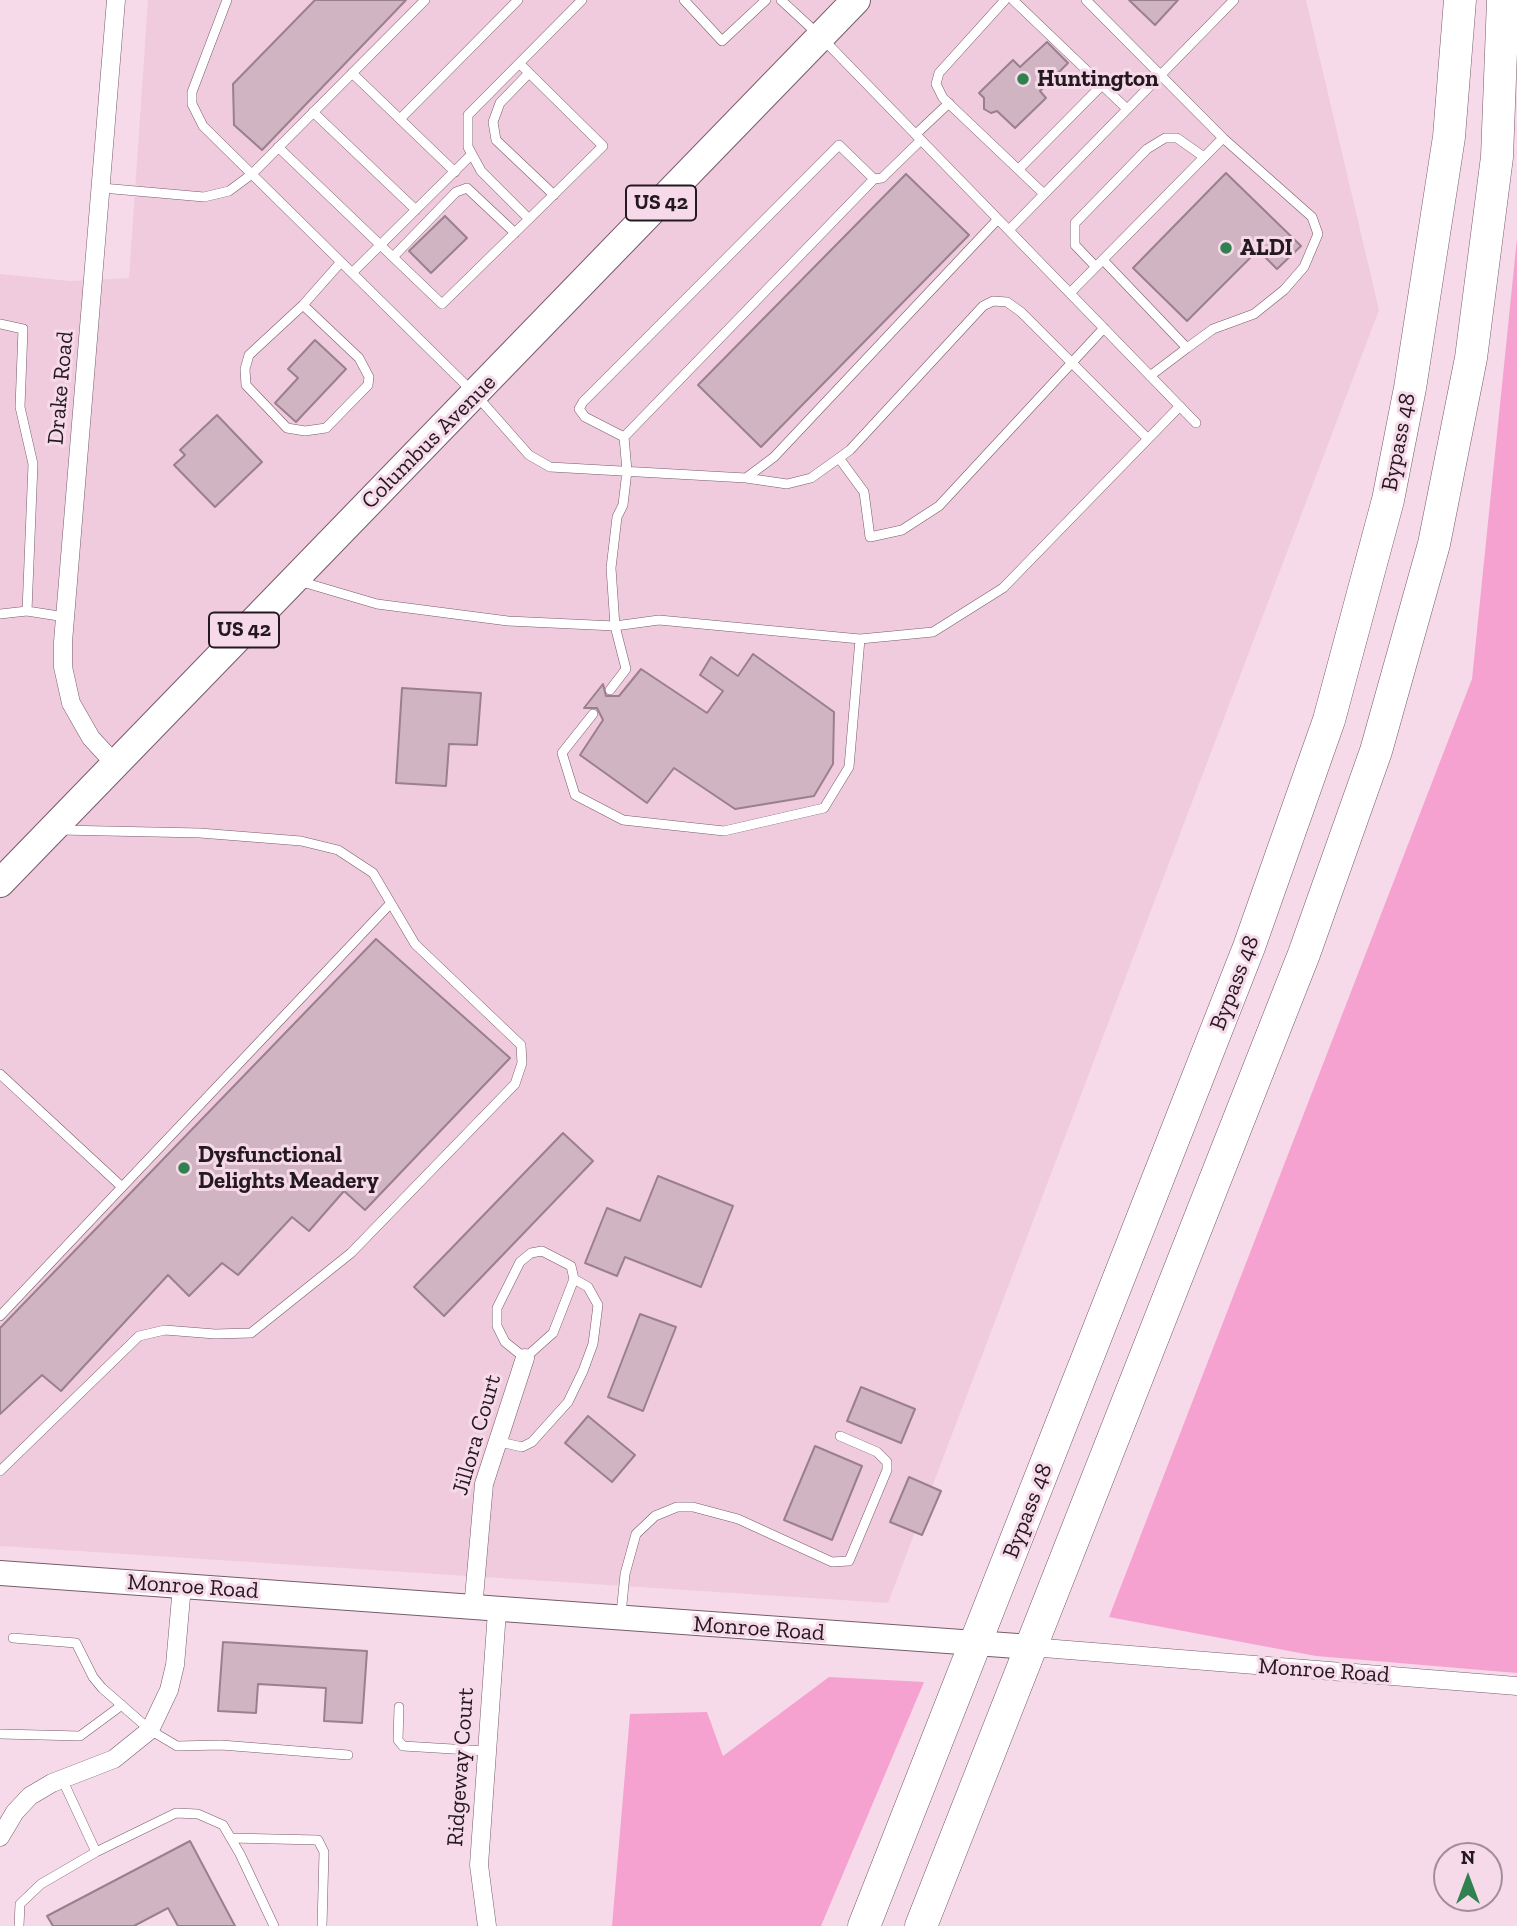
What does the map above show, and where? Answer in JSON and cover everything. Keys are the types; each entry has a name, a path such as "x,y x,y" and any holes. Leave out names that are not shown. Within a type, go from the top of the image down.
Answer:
{"highway":[{"name":"Bypass 48","path":"864,1926 1245,959 1329,720 1385,512 1410,388 1449,137 1460,0"},
{"path":"922,1926 1304,954 1348,835 1408,642 1434,544 1471,358 1497,157 1503,0"}],"main road":[{"name":"Columbus Avenue","path":"0,883 856,0"}],"street":[{"name":"Drake Road","path":"115,764 91,738 71,703 63,667 116,0"},
{"name":"Jillora Court","path":"473,1609 479,1522 496,1441 525,1358"},
{"name":"Monroe Road","path":"0,1573 497,1611 1031,1647 1517,1686"},
{"path":"0,1838 15,1812 30,1796 62,1779 114,1759 150,1730 169,1690 175,1665 182,1586"},
{"name":"Ridgeway Court","path":"487,1926 479,1865 497,1611"}],"lane":[{"path":"227,0 195,79 192,104 203,126 476,395 529,455 550,467 746,478 786,484 811,478 850,450 984,306 993,301 1007,302 1021,312 1149,439"},
{"path":"102,188 204,197 229,191 251,174 425,0"},
{"path":"400,119 518,0"},
{"path":"529,219 481,171 471,155 468,147 468,115 582,0"},
{"path":"684,0 722,41 766,0"},
{"path":"781,0 919,137 1195,423"},
{"path":"1005,0 939,73 936,84 949,103 1044,194"},
{"path":"1013,0 1127,109"},
{"path":"1086,0 1223,138 1312,217 1318,234 1304,267 1284,290 1254,314 1213,329 1150,376"},
{"path":"1009,230 1234,0"},
{"path":"278,147 442,304 603,146 520,64"},
{"path":"352,73 455,172"},
{"path":"529,73 500,103 493,122 496,140 554,195"},
{"path":"1019,169 1102,85"},
{"path":"610,690 626,668 615,626 611,568 617,517 623,505 627,471 624,438 874,179 882,178 949,103"},
{"path":"313,112 416,209"},
{"path":"1186,348 1099,263 1075,245 1075,223 1147,149 1165,138 1177,138 1204,157"},
{"path":"1070,293 1223,138"},
{"path":"624,438 585,417 579,409 583,402 839,145 874,179"},
{"path":"352,273 471,155"},
{"path":"393,257 456,192 467,188 515,233"},
{"path":"746,478 774,457 998,219"},
{"path":"303,305 359,358 369,377 368,385 326,428 305,431 287,428 246,385 245,369 249,355 303,305 341,262"},
{"path":"0,324 23,329 20,407 33,464 27,611"},
{"path":"839,458 864,492 870,537 902,530 939,506 1104,328"},
{"path":"294,579 377,604 508,621 615,626 659,620 860,639 933,632 1003,588 1180,406"},
{"path":"0,614 27,611 65,617"},
{"path":"593,714 562,753 575,795 623,820 724,831 824,808 849,767 860,639"},
{"path":"0,1471 139,1336 165,1330 215,1334 251,1333 351,1253 515,1084 522,1063 521,1045 415,944 373,873 338,850 302,841 160,830 51,830"},
{"path":"0,1316 390,904"},
{"path":"0,1074 122,1187"},
{"path":"542,1251 571,1266 574,1279 553,1333 525,1358 505,1342 497,1326 497,1308 520,1262 531,1253 542,1251"},
{"path":"496,1441 522,1447 532,1442 568,1402 583,1371 593,1344 598,1305 588,1287 574,1279"},
{"path":"620,1619 625,1574 636,1534 655,1517 677,1507 693,1507 738,1519 832,1562 849,1561 887,1470 887,1462 877,1452 840,1436"},
{"path":"13,1638 76,1643 93,1677 150,1730 177,1746 221,1745 348,1755"},
{"path":"1,1734 80,1736 122,1705"},
{"path":"399,1707 398,1740 403,1746 486,1751"},
{"path":"62,1779 96,1852"},
{"path":"19,1926 20,1904 41,1884 96,1852 176,1813 198,1814 223,1825 274,1926"},
{"path":"231,1838 318,1840 324,1852 322,1926"}],"shaded area":[{"path":"148,0 1306,0 1379,310 888,1603 0,1546 0,274 70,281 129,278"},
{"path":"1517,238 1517,1673 1316,1656 1109,1617 1472,679"},
{"path":"829,1677 924,1682 821,1926 612,1926 630,1714 707,1712 723,1756"}],"building":[{"path":"315,0 406,0 262,150 234,125 233,84"},
{"path":"1129,0 1178,0 1155,25"},
{"name":"Huntington","path":"1047,42 1068,63 1040,91 1046,98 1015,128 997,111 991,113 984,109 984,98 979,93 1013,60 1020,67"},
{"name":"ALDI","path":"1226,173 1301,246 1277,269 1258,250 1187,321 1133,268"},
{"path":"906,174 969,235 761,447 698,385"},
{"path":"445,216 467,238 431,273 409,251"},
{"path":"315,340 346,369 296,422 275,403 298,378 288,369"},
{"path":"217,415 262,462 215,507 174,465 185,455 180,450"},
{"path":"753,654 834,712 833,764 814,796 735,809 674,768 647,803 580,755 603,720 597,708 584,708 603,684 606,696 619,696 641,669 707,713 723,691 700,675 711,657 738,676"},
{"path":"402,688 481,693 477,745 449,744 446,786 396,783"},
{"path":"376,939 510,1058 365,1210 344,1191 309,1231 292,1217 238,1275 222,1263 189,1296 168,1275 61,1391 42,1375 0,1414 0,1328"},
{"path":"563,1133 593,1161 444,1316 414,1287"},
{"path":"658,1176 733,1206 701,1287 625,1257 617,1276 585,1263 607,1208 640,1221"},
{"path":"640,1314 676,1327 643,1411 608,1397"},
{"path":"861,1387 915,1409 901,1443 847,1421"},
{"path":"588,1416 635,1455 612,1482 565,1443"},
{"path":"815,1446 862,1466 832,1540 784,1520"},
{"path":"909,1477 941,1491 922,1535 890,1522"},
{"path":"223,1642 367,1651 362,1723 324,1721 326,1688 258,1684 256,1713 218,1711"},
{"path":"190,1841 235,1926 178,1926 168,1908 134,1926 53,1926 47,1916"}],"place":[{"name":"Huntington","path":"1023,79"},
{"name":"ALDI","path":"1226,248"},
{"name":"Dysfunctional Delights Meadery","path":"184,1168"}]}
